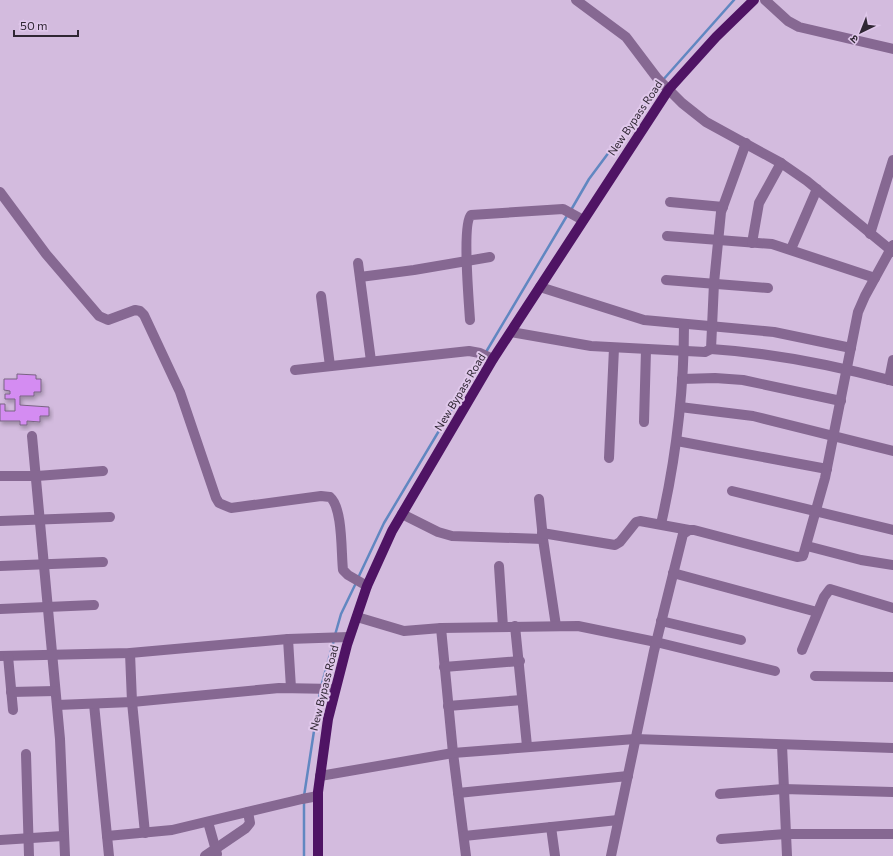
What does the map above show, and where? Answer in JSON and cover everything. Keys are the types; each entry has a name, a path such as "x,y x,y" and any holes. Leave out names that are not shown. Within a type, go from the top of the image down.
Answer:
{"main road":[{"name":"New Bypass Road","path":"318,856 310,798 320,776 327,726 328,689 350,637 367,586 386,544 487,356 511,332 667,87 754,0"}],"street":[{"path":"402,514 438,532 452,536 543,536 615,545 620,542 636,522 644,521 689,530 797,557 803,556 827,469 858,312 892,249 870,234 817,189 781,162 706,122 682,103 657,78 626,37 576,0"},
{"path":"765,0 788,22 799,27 893,50"},
{"path":"711,349 714,283 718,239 723,207 746,144"},
{"path":"870,234 893,160"},
{"path":"752,243 759,203 781,162"},
{"path":"791,249 817,189"},
{"path":"0,192 46,254 99,316 108,320 135,310 140,311 144,315 180,392 219,503 231,508 321,496 330,497 335,503 340,524 344,570 348,575 367,586"},
{"path":"670,202 723,207"},
{"path":"470,320 467,260 468,221 471,215 568,212 583,220"},
{"path":"667,236 772,244 791,249 875,278"},
{"path":"360,277 414,270 490,256"},
{"path":"358,263 371,362"},
{"path":"666,280 768,288"},
{"path":"540,286 631,317 656,322 713,325 787,334 851,348"},
{"path":"321,296 330,366"},
{"path":"661,524 677,441 684,351 684,324"},
{"path":"511,332 569,343 614,348 705,352 711,349 761,353 847,369 891,381 893,360"},
{"path":"609,458 614,348"},
{"path":"644,422 646,350"},
{"path":"295,370 469,352 487,356"},
{"path":"682,379 715,378 744,380 841,401"},
{"path":"680,408 753,416 893,451"},
{"path":"32,436 37,476 45,565 47,608 60,739 65,856"},
{"path":"677,441 827,469"},
{"path":"0,476 37,476 103,471"},
{"path":"732,491 893,530"},
{"path":"539,499 556,626"},
{"path":"0,521 110,517"},
{"path":"611,856 661,621 683,534 689,530"},
{"path":"806,546 860,560 893,565"},
{"path":"0,566 103,562"},
{"path":"499,566 503,627"},
{"path":"673,573 817,612"},
{"path":"802,650 826,592 830,590 893,608"},
{"path":"0,609 94,605"},
{"path":"357,617 404,631 441,628 515,626 587,628 656,642 775,672"},
{"path":"661,621 741,640"},
{"path":"515,626 520,661 522,700 527,746"},
{"path":"441,628 453,753 466,856"},
{"path":"13,710 4,656 130,653 288,639 350,637"},
{"path":"288,639 291,688"},
{"path":"130,653 132,702 145,833"},
{"path":"444,666 520,661"},
{"path":"815,676 893,677"},
{"path":"57,705 132,702 291,688 328,689"},
{"path":"11,692 55,691"},
{"path":"448,706 522,700"},
{"path":"94,704 109,856"},
{"path":"320,776 453,753 527,746 636,739 893,748"},
{"path":"782,745 787,856"},
{"path":"26,754 27,839 29,856"},
{"path":"458,793 628,776"},
{"path":"720,794 783,789 893,792"},
{"path":"107,836 172,830 310,798"},
{"path":"205,856 217,853 249,825 248,812"},
{"path":"464,836 618,820"},
{"path":"208,822 217,853"},
{"path":"551,827 555,856"},
{"path":"721,839 786,834 893,834"},
{"path":"0,840 63,836"}],"building":[{"path":"17,374 36,375 36,379 41,379 41,392 34,392 34,396 20,396 20,405 49,407 49,416 40,416 40,422 27,421 27,425 20,425 20,421 0,421 0,404 5,404 5,411 15,411 15,399 5,399 5,394 10,394 10,391 4,390 4,379 17,379"}],"waterway":[{"path":"662,81 734,0"},
{"path":"571,210 589,179 659,85"},
{"path":"486,352 568,214"},
{"path":"358,578 384,523 483,357"},
{"path":"335,635 341,614 355,585"},
{"path":"321,687 334,640"},
{"path":"304,796 320,692"},
{"path":"304,801 304,856"}]}
